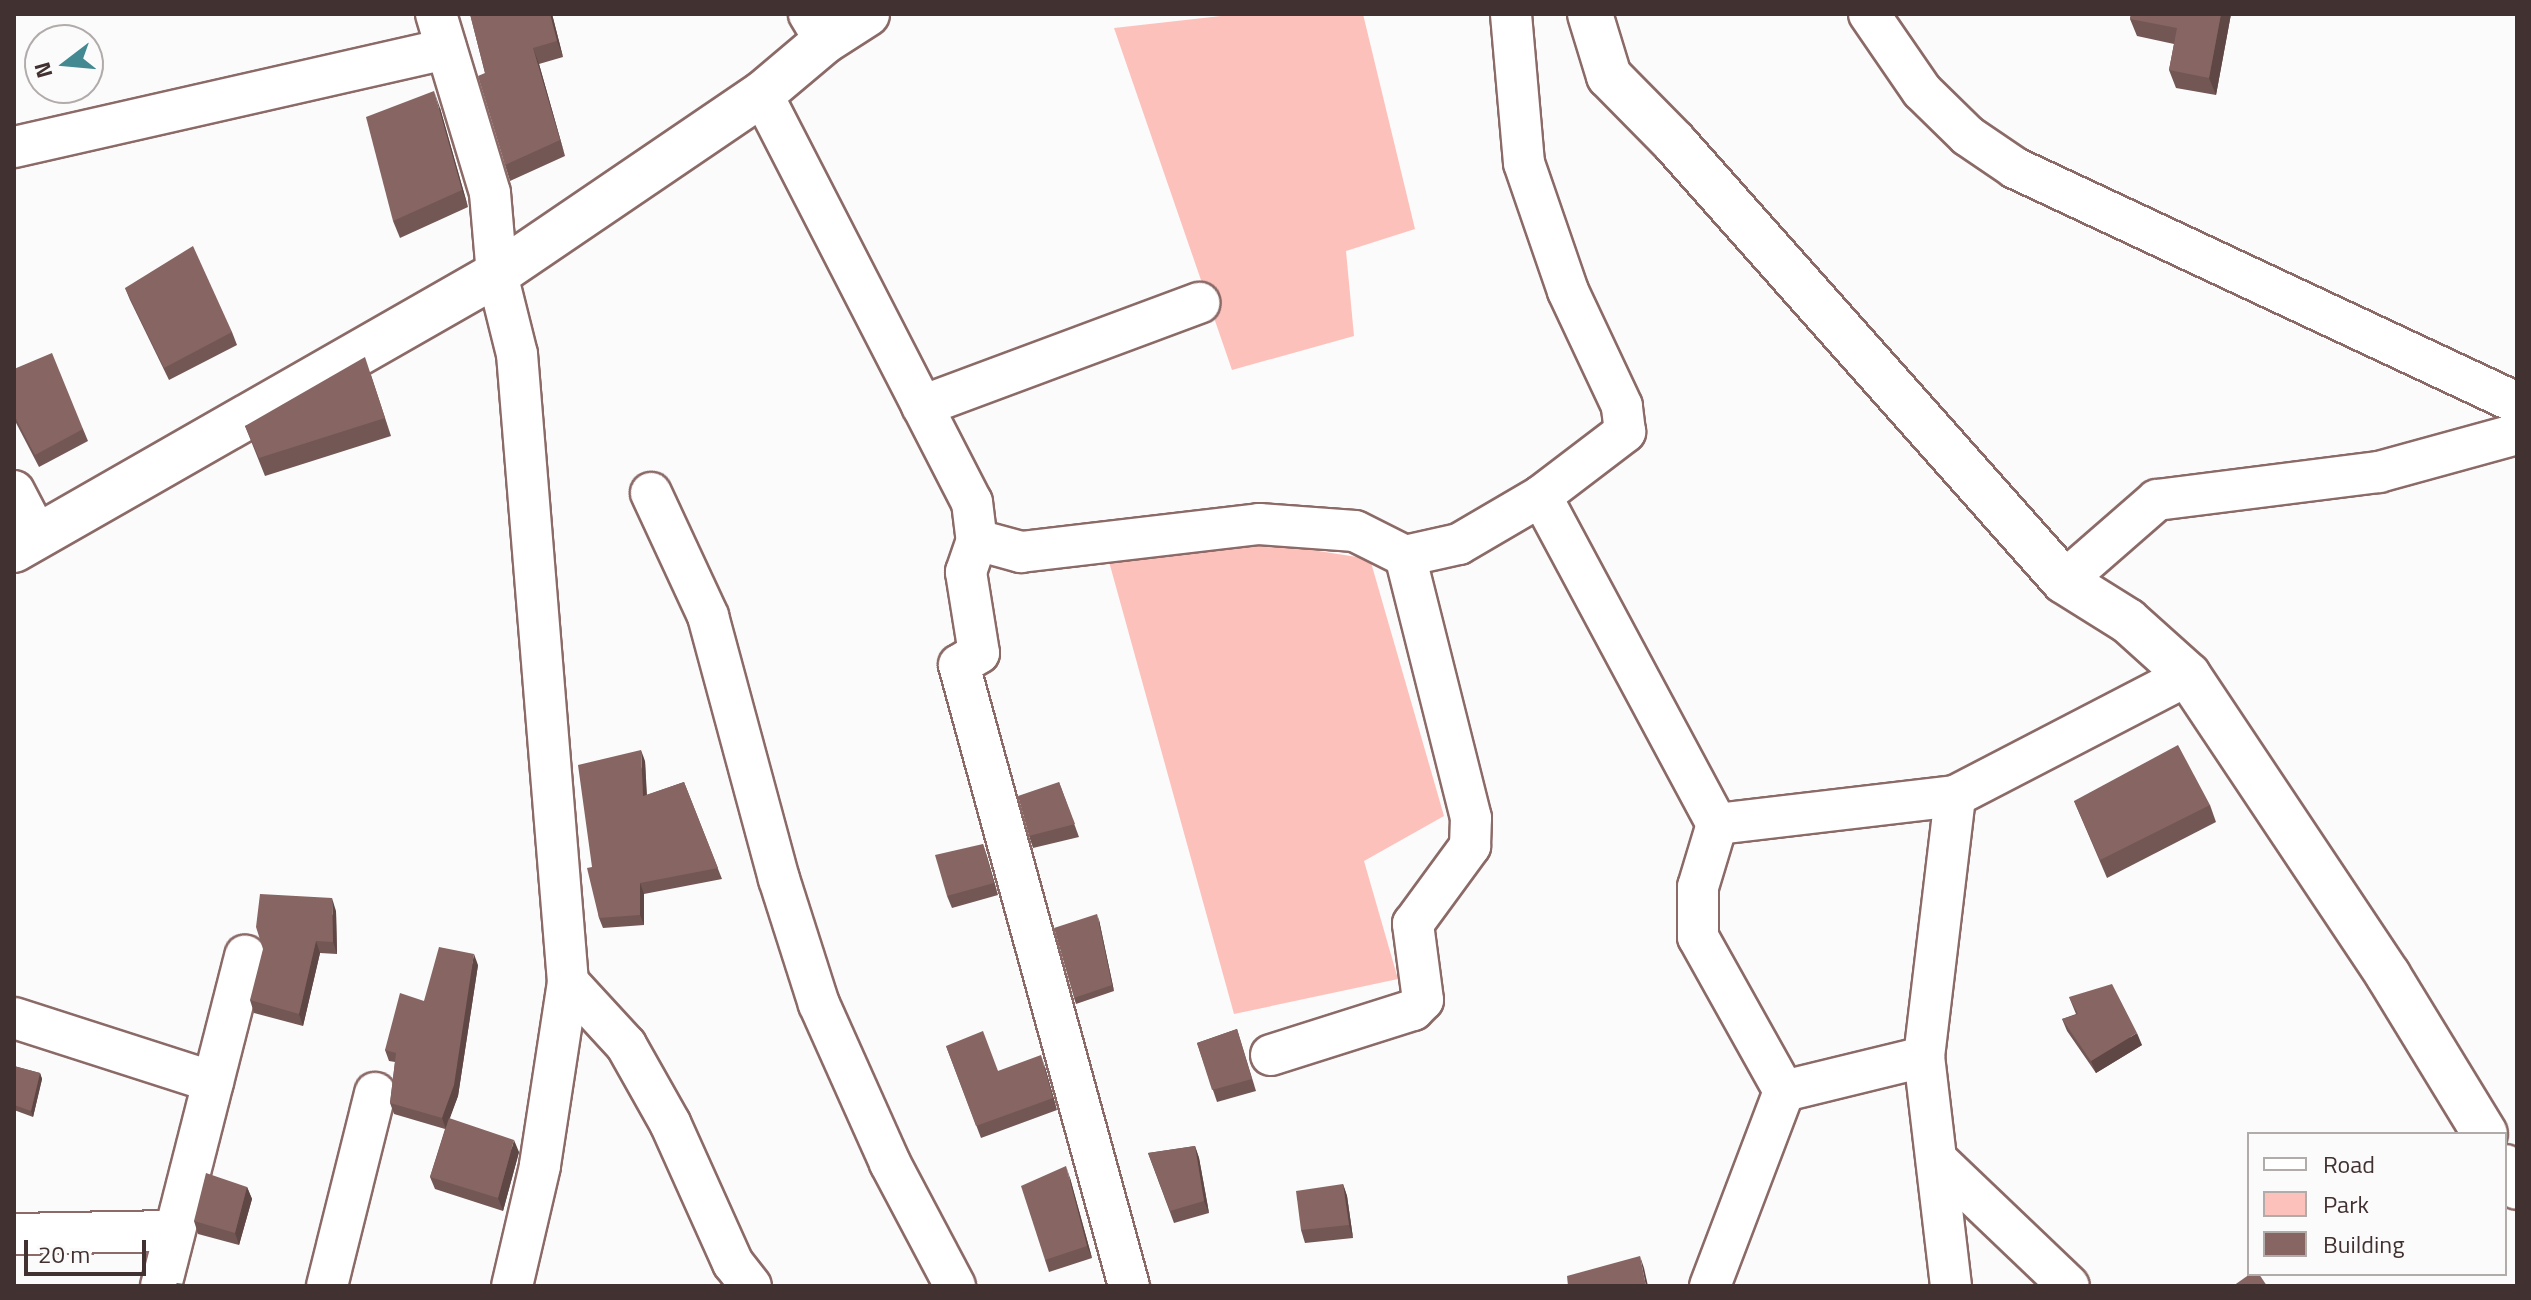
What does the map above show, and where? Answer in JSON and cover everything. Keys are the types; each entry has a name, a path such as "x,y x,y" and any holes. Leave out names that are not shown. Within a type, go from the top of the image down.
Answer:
{"street":[{"path":"14,491 26,542 497,274 762,94 817,27 867,14"},
{"path":"977,540 1021,552 1259,524 1355,531 1405,556 1459,544 1541,496 1625,432 1622,406 1568,291 1524,163 1511,14"},
{"path":"1590,14 1609,76 1674,142 2064,581 2128,621 2188,675 2388,975 2484,1132"},
{"path":"1869,14 1922,91 1968,136 2015,168 2517,403"},
{"path":"14,147 441,32 490,193 497,274 517,354 568,982 540,1166 512,1286"},
{"path":"762,94 972,502 977,540 966,572 979,653 959,665 1129,1286"},
{"path":"922,406 1199,303"},
{"path":"2064,581 2157,500 2379,472 2517,434"},
{"path":"651,493 708,616 779,879 819,1004 890,1163 955,1286"},
{"path":"1541,496 1717,824 1698,887 1698,937 1784,1091 1710,1286"},
{"path":"1271,1055 1413,1010 1423,1000 1425,986 1412,940 1413,924 1470,846 1471,818 1405,556"},
{"path":"1717,824 1955,796 2188,675"},
{"path":"1951,1286 1924,1057 1955,796"},
{"path":"161,1286 245,956"},
{"path":"568,982 626,1045 670,1123 733,1263 751,1286"},
{"path":"14,1018 213,1082"},
{"path":"1784,1091 1924,1057"},
{"path":"327,1286 375,1093"},
{"path":"1937,1160 2069,1286"},
{"path":"14,1234 174,1231"}],"green space":[{"path":"1239,14 1363,14 1415,229 1346,251 1354,336 1232,370 1114,28"},
{"path":"1260,542 1370,559 1444,816 1364,861 1398,979 1234,1014 1108,558"}],"building":[{"path":"470,14 550,14 557,41 533,48 560,140 505,165 478,76 485,73"},
{"path":"2131,14 2221,14 2209,78 2169,70 2177,28 2130,19"},
{"path":"434,91 462,190 393,221 366,117"},
{"path":"193,246 232,332 164,368 125,288"},
{"path":"52,353 83,429 35,455 14,415 14,369"},
{"path":"365,357 385,418 259,458 245,426"},
{"path":"2178,745 2210,805 2100,860 2074,801"},
{"path":"641,750 643,796 684,782 718,868 640,883 640,915 599,918 587,868 592,867 578,765"},
{"path":"1059,782 1075,824 1029,836 1018,796"},
{"path":"983,844 994,883 947,896 935,855"},
{"path":"260,894 332,898 333,942 316,941 299,1014 250,1000 263,949 256,927"},
{"path":"1097,914 1112,985 1074,998 1054,928"},
{"path":"439,947 474,954 454,1085 442,1118 390,1103 396,1053 385,1050 400,993 424,1001"},
{"path":"2112,984 2137,1033 2091,1061 2062,1019 2078,1014 2069,997"},
{"path":"1237,1029 1252,1079 1212,1090 1197,1043"},
{"path":"983,1031 998,1071 1041,1055 1053,1098 976,1126 946,1046"},
{"path":"14,1066 40,1073 31,1111 14,1105"},
{"path":"449,1118 514,1140 498,1198 430,1177"},
{"path":"1195,1146 1204,1201 1170,1211 1148,1153"},
{"path":"1066,1166 1087,1246 1045,1260 1021,1186"},
{"path":"206,1173 247,1187 235,1233 194,1221"},
{"path":"1343,1184 1349,1225 1301,1230 1296,1191"},
{"path":"1640,1256 1646,1286 1568,1286 1567,1276"},
{"path":"2247,1276 2260,1276 2267,1286 2233,1286"}]}
